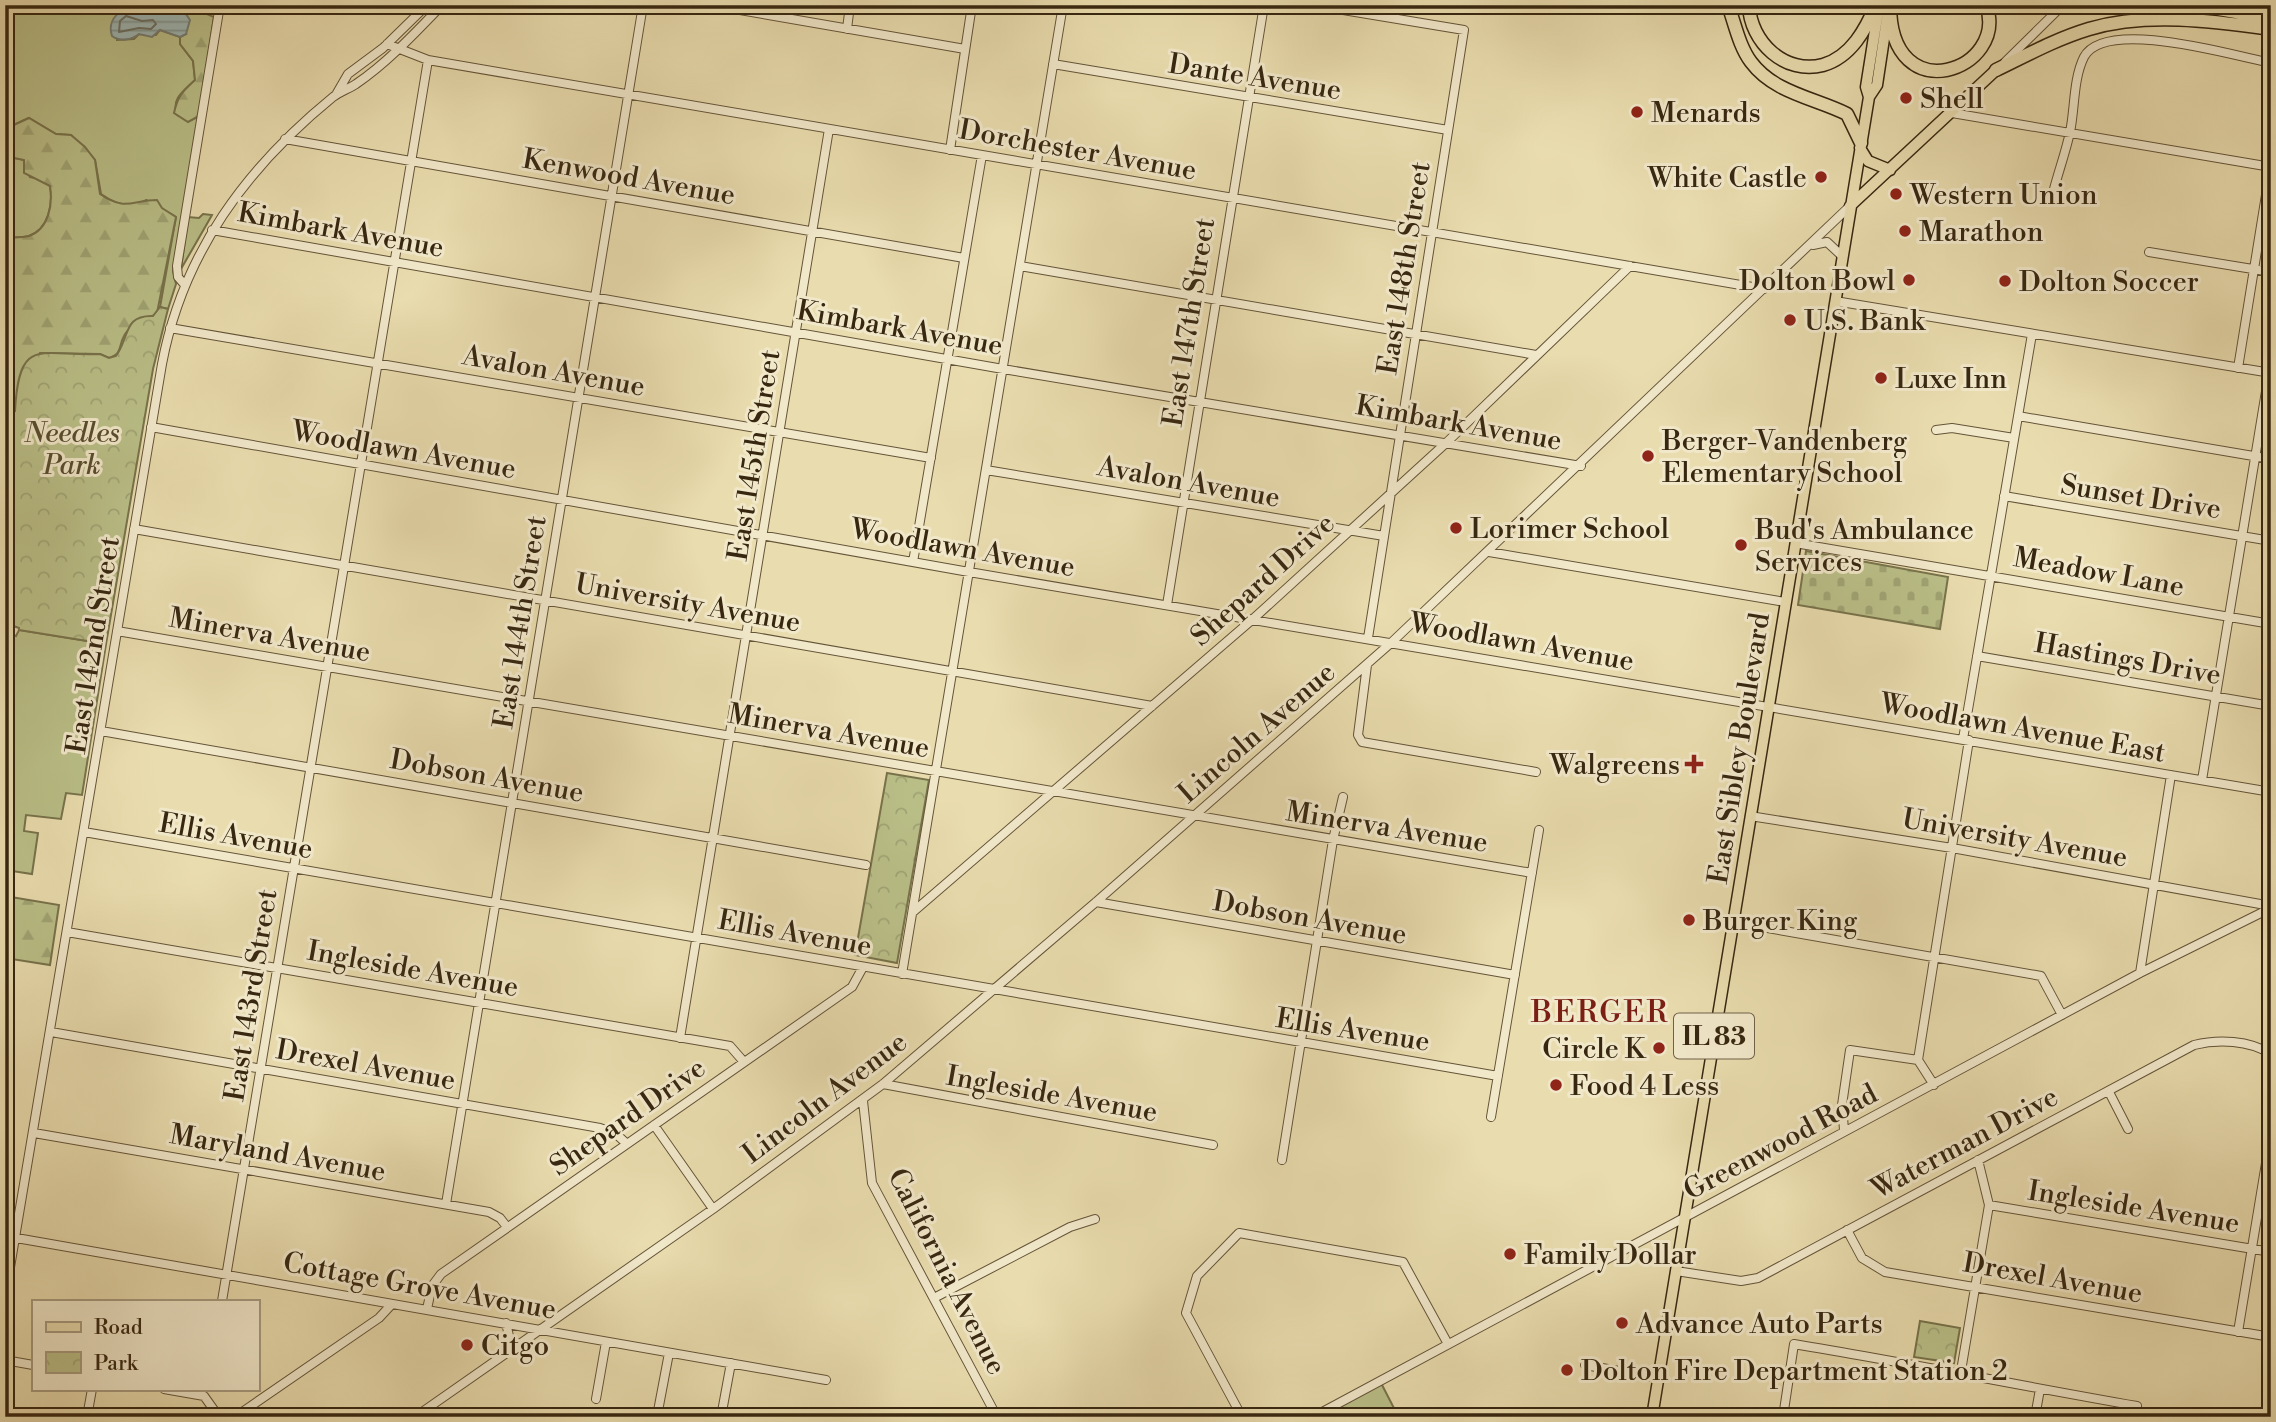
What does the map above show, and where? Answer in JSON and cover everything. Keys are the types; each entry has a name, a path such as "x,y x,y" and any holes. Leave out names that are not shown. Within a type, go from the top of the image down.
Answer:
{"highway":[{"path":"1728,5 1743,47 1763,75 1779,86 1847,114 1861,145"},
{"path":"1749,5 1753,28 1761,44 1772,54 1805,65 1823,65 1855,44 1878,5"},
{"path":"1890,5 1891,32 1897,49 1918,66 1943,71 1969,61 1979,51 1988,26 1986,5"},
{"path":"2195,5 2271,18"},
{"path":"1996,71 2054,41 2103,26 2186,20 2271,29"}],"main road":[{"name":"East Sibley Boulevard","path":"1652,1417 1869,97 1866,87 1878,5"},
{"path":"1869,97 1877,85 1890,5"},
{"name":"Lincoln Avenue","path":"1850,206 1996,71"},
{"path":"1861,145 1868,161 1890,170"}],"street":[{"name":"East 142nd Street","path":"5,1297 151,427 170,328 184,284 178,277 177,266 220,5"},
{"path":"335,95 348,74 387,44 427,5"},
{"path":"184,284 212,230 248,177 285,139 335,95 355,84 398,49 442,5"},
{"name":"East 144th Street","path":"446,1204 643,5"},
{"path":"711,5 965,49"},
{"path":"846,29 850,5"},
{"path":"950,150 972,5"},
{"path":"902,974 1063,5"},
{"name":"East 147th Street","path":"1167,605 1181,503 1264,5"},
{"name":"East 148th Street","path":"1313,5 1464,30 1367,638"},
{"name":"Lincoln Avenue","path":"1996,71 2061,7"},
{"path":"2054,189 2070,133 2083,58 2091,48 2126,38 2152,40 2271,63"},
{"name":"Dorchester Avenue","path":"387,44 428,60 1232,200 1764,289"},
{"name":"East 143rd Street","path":"222,1300 428,60"},
{"name":"Dante Avenue","path":"1053,64 1448,130"},
{"path":"1952,113 2271,166 2238,368"},
{"name":"East 145th Street","path":"680,1038 830,129"},
{"name":"Kenwood Avenue","path":"285,139 964,258"},
{"path":"913,562 982,155"},
{"name":"Lincoln Avenue","path":"415,1417 863,1101 1367,665 1581,466 1850,206"},
{"name":"Kimbark Avenue","path":"212,230 596,295 1003,369 1581,466"},
{"path":"1810,246 1827,242 1842,256"},
{"path":"2149,251 2271,272"},
{"path":"1020,267 1536,355"},
{"name":"Shepard Drive","path":"913,912 1253,619 1446,443 1630,267"},
{"path":"1835,301 2270,373 2254,456 2202,780"},
{"name":"Avalon Avenue","path":"170,328 930,458"},
{"path":"1934,1085 1917,1060 1952,848 1977,656 2032,334"},
{"path":"2018,416 2271,459"},
{"name":"Woodlawn Avenue","path":"151,427 969,572 1768,706"},
{"path":"1936,430 1952,428 2014,438"},
{"name":"Avalon Avenue","path":"986,470 1384,536"},
{"name":"Sunset Drive","path":"2004,496 2271,541"},
{"name":"University Avenue","path":"134,529 1152,706"},
{"name":"Meadow Lane","path":"1795,543 2271,624"},
{"path":"1489,552 1785,602"},
{"name":"Minerva Avenue","path":"117,631 1532,873"},
{"name":"Hastings Drive","path":"1977,656 2271,706"},
{"path":"1367,665 1357,735 1367,744 1536,772"},
{"name":"Woodlawn Avenue East","path":"1768,706 2271,792"},
{"name":"Dobson Avenue","path":"101,731 866,865"},
{"path":"2140,973 2171,775"},
{"path":"1282,1160 1333,840 1343,797"},
{"name":"University Avenue","path":"1750,816 1952,848 2271,907"},
{"path":"1490,1117 1539,830"},
{"name":"Ellis Avenue","path":"84,832 1300,1044 1498,1076"},
{"name":"Dobson Avenue","path":"1096,902 1515,975"},
{"name":"Greenwood Road","path":"1313,1417 1844,1130 1934,1085 2140,973 2271,907"},
{"path":"1733,922 2041,976 2062,1016"},
{"name":"Ingleside Avenue","path":"67,932 730,1046 744,1062"},
{"name":"Shepard Drive","path":"428,1309 432,1286 441,1274 852,987 863,967"},
{"name":"Drexel Avenue","path":"51,1032 609,1130 626,1144"},
{"name":"Waterman Drive","path":"1676,1271 1741,1281 1758,1278 2194,1045 2207,1042 2235,1043 2271,1054"},
{"path":"1844,1130 1842,1105 1850,1050 1917,1060"},
{"name":"Ingleside Avenue","path":"883,1084 1213,1145"},
{"path":"2109,1092 2128,1129"},
{"name":"California Avenue","path":"863,1101 872,1183 997,1417"},
{"path":"654,1125 713,1209"},
{"name":"Maryland Avenue","path":"34,1133 446,1204 495,1214 507,1227"},
{"path":"2238,1332 2271,1133"},
{"path":"1961,1371 1989,1205 1978,1160"},
{"name":"Ingleside Avenue","path":"1989,1205 2271,1252"},
{"path":"934,1298 1070,1227 1096,1219"},
{"name":"Drexel Avenue","path":"1847,1230 1861,1258 1876,1269 2271,1338"},
{"path":"1242,1417 1186,1313 1197,1276 1240,1233 1403,1262 1448,1344"},
{"name":"Cottage Grove Avenue","path":"5,1236 826,1380"},
{"path":"235,1417 379,1318 392,1304"},
{"path":"506,1323 512,1349"},
{"path":"596,1399 606,1342"},
{"path":"1783,1417 1794,1343 1961,1371 1993,1381 2137,1406 2135,1417"},
{"path":"658,1411 669,1353"},
{"path":"5,1360 32,1365"},
{"path":"721,1417 730,1363"},
{"path":"1586,1365 1659,1378"},
{"path":"2035,1417 2040,1389"},
{"path":"86,1417 92,1390"},
{"path":"178,1390 205,1392 219,1417"}],"green space":[{"path":"5,5 110,5 117,13 117,40 134,39 139,34 156,35 160,30 180,37 180,44 193,61 195,80 180,95 176,104 177,115 191,120 199,116 173,271 176,284 168,309 160,307 176,217 146,200 123,204 101,194 95,160 71,135 56,134 29,118 5,129"},
{"path":"207,5 207,14 214,17 199,116 188,122 174,113 182,94 195,80 193,61 180,44 180,37 186,34 156,10 143,14 124,9 117,13 110,6"},
{"path":"29,118 56,134 71,135 85,147 95,160 100,194 123,204 157,200 162,208 176,217 157,313 131,327 118,352 109,358 100,354 40,353 15,411 8,417 5,416 5,238 26,237 36,233 45,222 51,200 50,186 24,173 24,160 5,156 5,129"},
{"path":"5,156 24,160 30,177 42,179 50,186 48,215 41,228 29,236 5,238"},
{"path":"203,214 212,215 181,269 188,217 199,218"},
{"name":"Needles Park","path":"160,307 168,309 153,369 106,644 19,630 5,623 5,416 15,411 22,370 28,360 48,353 100,354 109,358 116,356 132,323 143,317 153,316"},
{"path":"1806,551 1948,577 1940,629 1798,605"},
{"path":"19,630 106,644 82,795 66,793 61,819 26,815 24,831 38,833 32,874 5,870 5,633 16,636"},
{"path":"887,773 929,780 897,963 855,955"},
{"path":"5,896 59,905 50,965 5,958"},
{"path":"1920,1321 1960,1328 1954,1363 1914,1357"},
{"path":"1380,1381 1398,1416 1313,1417"}],"water":[{"path":"124,9 147,14 176,9 186,14 190,20 186,34 180,37 160,30 152,37 139,34 122,40 112,36 111,24 114,17"}],"place":[{"name":"Shell","path":"1906,98"},
{"name":"Menards","path":"1637,112"},
{"name":"White Castle","path":"1821,177"},
{"name":"Western Union","path":"1896,194"},
{"name":"Marathon","path":"1905,231"},
{"name":"Dolton Bowl","path":"1909,280"},
{"name":"Dolton Soccer","path":"2005,281"},
{"name":"U.S. Bank","path":"1790,320"},
{"name":"Luxe Inn","path":"1881,378"},
{"name":"Berger-Vandenberg Elementary School","path":"1648,456"},
{"name":"Lorimer School","path":"1456,528"},
{"name":"Bud's Ambulance Services","path":"1741,545"},
{"name":"Walgreens","path":"1694,764"},
{"name":"Burger King","path":"1689,920"},
{"name":"Circle K","path":"1659,1048"},
{"name":"Food 4 Less","path":"1556,1085"},
{"name":"Family Dollar","path":"1510,1254"},
{"name":"Advance Auto Parts","path":"1622,1323"},
{"name":"Citgo","path":"467,1345"},
{"name":"Dolton Fire Department Station 2","path":"1567,1370"}],"district":[{"name":"BERGER","path":"1600,1012"}]}
